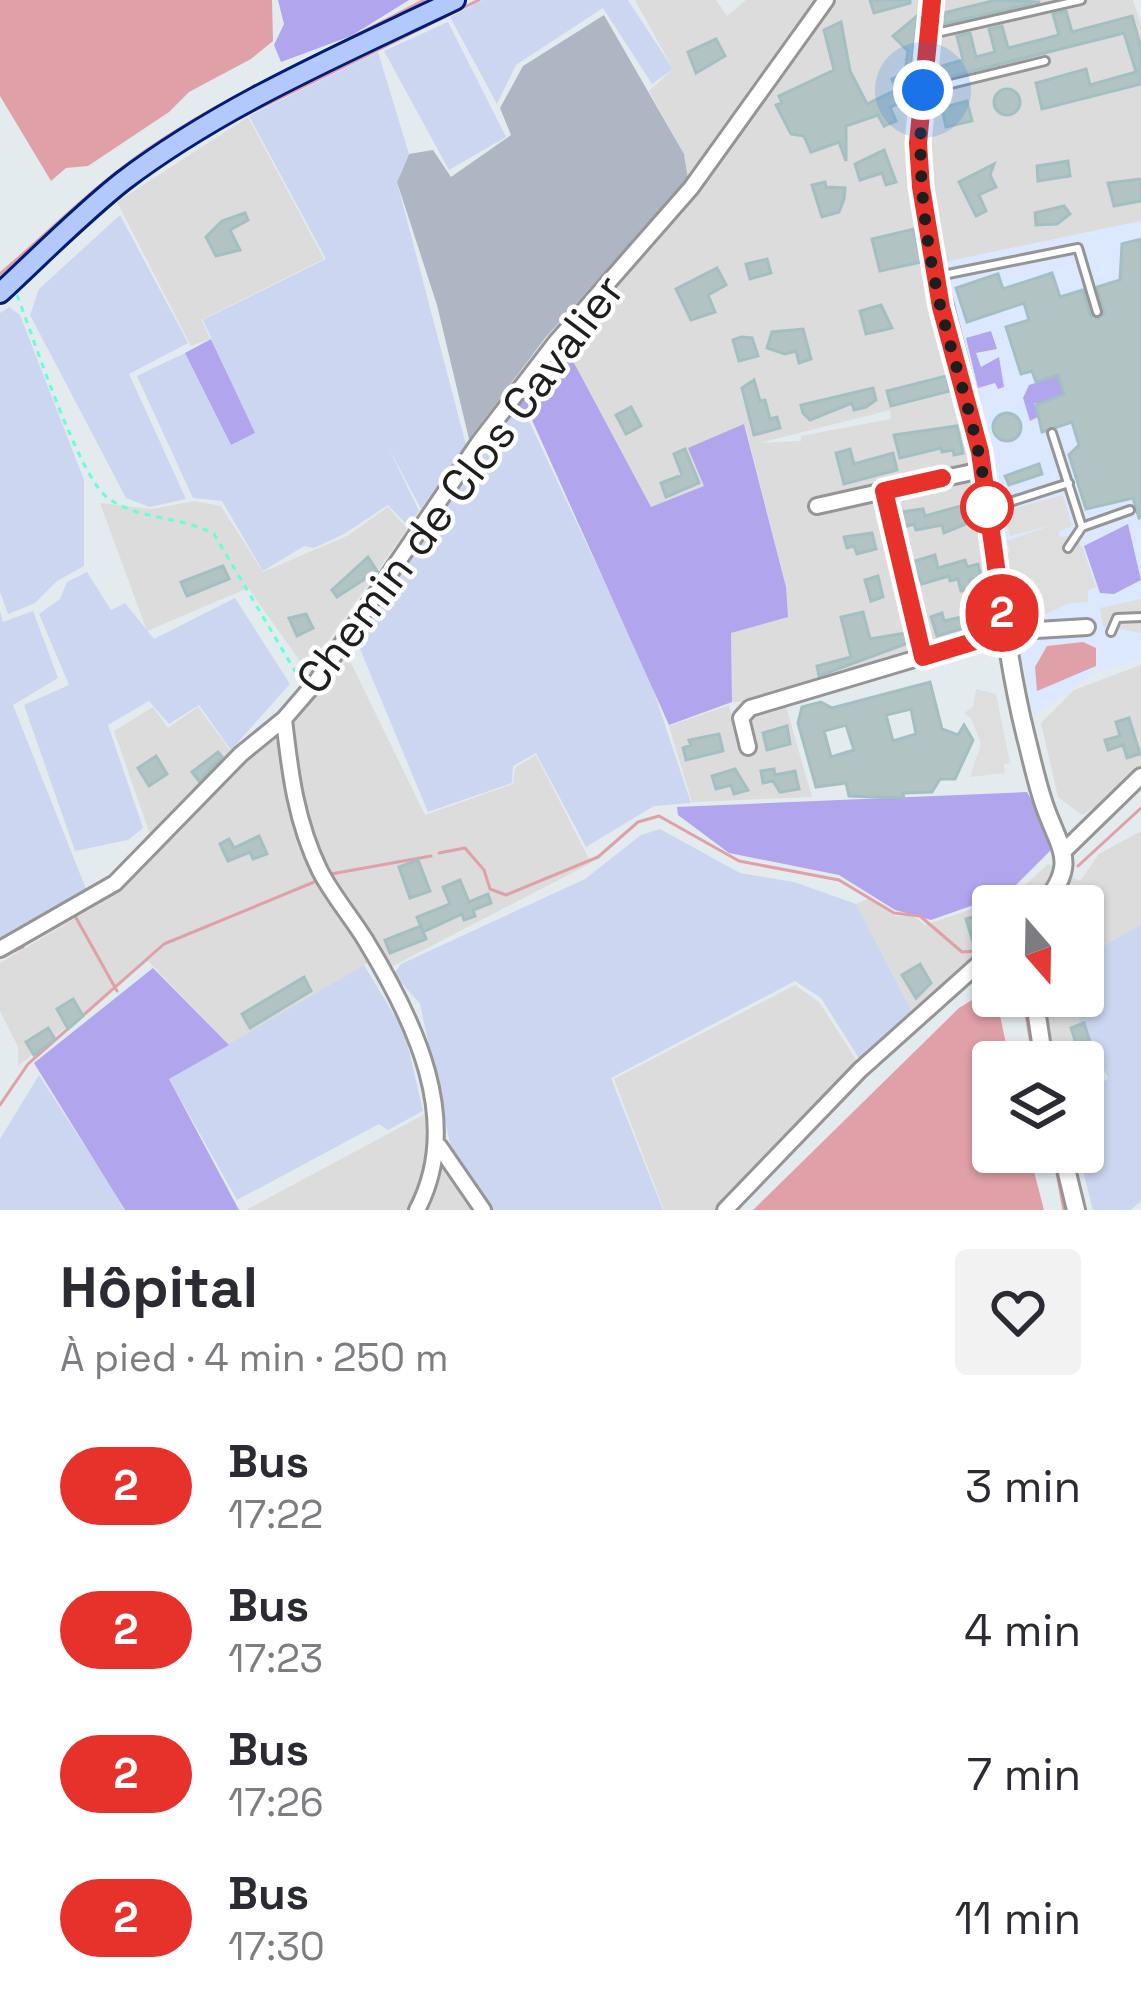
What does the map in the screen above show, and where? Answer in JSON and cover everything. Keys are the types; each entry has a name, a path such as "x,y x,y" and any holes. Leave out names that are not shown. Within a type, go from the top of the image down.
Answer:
{"main road":[{"path":"6,288 158,156 245,105 455,0"}],"street":[{"name":"Chemin de Clos Cavalier","path":"439,1146 412,1024 320,870 298,812 288,778 284,719 316,682 493,424 556,342 691,188 826,0"},
{"path":"932,0 919,166 934,276 982,470 1005,632 1045,808 1064,851 1056,885"},
{"path":"817,506 982,470"},
{"path":"884,491 923,657"},
{"path":"748,747 741,718 750,708 1005,632 1088,627"},
{"path":"0,949 115,883 241,754 284,719"},
{"path":"1064,851 1141,776"},
{"path":"725,1210 860,1070 972,970"},
{"path":"417,1210 439,1146"},
{"path":"439,1146 483,1210"},
{"path":"1067,1173 1076,1210"}],"lane":[{"path":"928,34 1081,0"},
{"path":"923,90 1045,61"},
{"path":"934,276 1078,248 1097,312"},
{"path":"1052,433 1082,527"},
{"path":"1010,502 1069,483"},
{"path":"1068,548 1082,527 1130,510"},
{"path":"1111,632 1117,618 1141,617"}],"path":[{"path":"6,288 94,484 136,514 198,525 214,534 295,671 316,682"}],"shaded area":[{"path":"0,0 272,0 273,41 251,59 189,92 169,112 88,166 66,168 51,181 0,96"},
{"path":"278,0 409,0 351,36 281,62 274,45 284,24"},
{"path":"483,0 628,0 673,69 652,84 603,8 516,65 497,104 450,17"},
{"path":"635,0 716,0 727,16 746,0 818,0 688,179 684,154 649,91 673,69"},
{"path":"837,0 1133,0 1141,25 1141,221 924,267 968,452 994,613 973,625 961,642 750,702 732,702 731,633 787,616 786,587 745,425 689,448 705,486 651,507 565,346 685,210","holes":["890,410 891,419 801,436 801,441 759,443"]},
{"path":"604,15 684,154 688,179 546,337 469,439 437,305 397,182 409,154 433,150 451,177 511,135 500,108 523,66"},
{"path":"448,22 506,137 449,170 384,51"},
{"path":"378,52 409,154 397,182 466,445 421,509 388,447 419,511 408,526 388,505 344,534 314,548 304,546 263,571 222,501 193,498 137,376 185,353 231,445 254,433 203,320 326,259 249,116"},
{"path":"248,117 324,259 202,320 210,339 191,346 117,202"},
{"path":"120,215 188,343 129,374 186,499 150,507 126,498 30,315 39,289"},
{"path":"1141,221 1141,660 1094,673 1034,715 1013,612 1018,607 1001,554 995,483 944,262"},
{"path":"9,307 20,315 84,480 84,566 57,581 35,603 8,614 0,592 0,313"},
{"path":"991,331 997,349 976,353 981,367 999,357 1004,387 998,389 995,383 978,388 966,338"},
{"path":"211,339 255,433 231,445 185,353"},
{"path":"565,346 651,507 704,486 688,448 744,424 786,587 788,617 731,633 732,702 669,725 532,420 518,405"},
{"path":"1054,364 1063,394 1043,405 1034,403 1038,417 1030,421 1023,398 1029,385 1048,379 1045,368"},
{"path":"515,408 530,423 649,677 691,803 654,806 586,847 536,753 513,766 512,783 428,812 360,649 361,634"},
{"path":"1063,495 1072,526 1058,532 1061,537 1073,535 1083,549 1096,587 1088,590 1088,602 1069,603 1043,616 1026,604 1019,607 1003,555 1010,552 1007,541 1055,524 1010,536 1005,520 1008,510"},
{"path":"195,501 221,506 263,572 347,536 388,507 407,529 307,671 248,588 147,631 100,503 152,509"},
{"path":"1128,524 1141,580 1114,594 1100,593 1084,546"},
{"path":"87,572 111,610 125,603 154,639 235,598 290,684 231,750 199,705 169,724 149,701 108,725 143,828 128,840 75,851 24,705 69,685 39,614 60,599 67,582"},
{"path":"1141,599 1141,633 1103,626 1100,608"},
{"path":"0,611 3,622 33,611 58,678 13,705 88,894 0,944"},
{"path":"1083,642 1096,648 1096,666 1037,691 1035,667 1047,646"},
{"path":"349,659 425,815 513,784 515,768 536,755 591,863 391,967 380,958 364,965 229,1045 148,961 18,1066 18,1047 0,1011 0,963 113,896"},
{"path":"1141,665 1141,769 1114,796 1082,815 1058,797 1041,723 1074,690"},
{"path":"976,689 996,694 1010,763 1004,764 1005,773 970,777 981,744 972,720 964,713 973,707"},
{"path":"785,703 812,797 692,802 669,726 729,705 732,718"},
{"path":"153,707 168,728 198,707 235,757 151,837 114,731"},
{"path":"1027,792 1056,845 1016,885 972,885 972,906 931,920 895,910 839,875 729,853 678,815 677,807"},
{"path":"660,829 740,873 794,882 856,904 912,1012 862,1063 821,998 795,981 611,1078 663,1210 489,1210 450,1144 420,1004 394,974 401,964 585,879 641,835"},
{"path":"1141,831 1141,924 1104,946 1104,885 1026,885 1048,864 1080,881 1099,854"},
{"path":"868,899 895,916 913,916 925,925 972,909 972,962 912,1012 856,904"},
{"path":"1141,924 1141,1201 1131,1210 1093,1210 1083,1173 1104,1173 1104,1081 1108,1078 1104,1041 1090,1041 1078,1017 1104,1017 1104,946"},
{"path":"364,965 405,1033 423,1111 388,1130 379,1124 237,1200 169,1079"},
{"path":"153,968 229,1045 169,1079 239,1210 125,1210 34,1063"},
{"path":"795,985 819,1002 859,1064 715,1210 664,1210 614,1079"},
{"path":"972,1000 972,1017 1000,1017 1005,1041 972,1041 972,1173 1034,1173 1044,1210 753,1210"},
{"path":"1044,1017 1080,1017 1091,1041 1048,1041"},
{"path":"39,1075 124,1210 0,1210 0,1139"},
{"path":"425,1114 445,1165 473,1210 246,1210"}],"building":[{"path":"870,0 910,0 910,3 874,13"},
{"path":"996,0 1040,2 943,24 944,13"},
{"path":"1066,11 1072,32 1132,16 1141,48 1141,84 1042,109 1036,83 1086,69 1090,85 1136,72 1124,33 945,78 942,66 963,60 957,36 970,33 976,57 995,52 989,29 1002,26 1008,48 1059,35 1053,14"},
{"path":"917,16 908,100 890,107 896,121 884,126 878,115 846,126 846,161 839,142 811,152 804,136 791,134 776,105 782,103 779,96 834,70 824,30 841,22 850,71 867,104 896,90 892,79 905,73 908,51 893,36"},
{"path":"716,39 725,56 696,73 688,52"},
{"path":"1007,89 1020,102 1007,115 994,102"},
{"path":"967,101 972,121 946,127 942,108"},
{"path":"884,150 896,182 886,185 882,173 860,180 855,164"},
{"path":"1068,161 1070,176 1038,181 1037,166"},
{"path":"994,164 990,175 996,187 979,195 986,211 976,216 959,182"},
{"path":"1141,179 1141,201 1114,206 1108,183"},
{"path":"825,182 826,187 845,188 839,212 822,217 812,185"},
{"path":"1064,206 1070,214 1057,224 1036,225 1035,213"},
{"path":"245,213 248,220 230,230 240,250 216,256 206,237 222,221"},
{"path":"914,229 921,262 880,271 872,239"},
{"path":"1141,239 1139,518 1133,498 1086,509 1069,455 1079,445 1072,422 1042,432 1036,405 1064,394 1058,375 1036,382 1032,371 1021,374 1006,327 1029,320 1024,303 967,322 956,288 998,274 1003,289 1052,273 1060,297 1083,290 1090,315 1098,319 1104,313 1097,287 1120,280 1122,244"},
{"path":"767,259 771,273 750,279 746,264"},
{"path":"717,268 726,285 708,295 715,312 691,320 676,289"},
{"path":"881,305 892,328 866,334 860,311"},
{"path":"803,329 811,359 799,363 796,351 785,354 767,348 772,332"},
{"path":"752,338 758,356 739,361 733,340"},
{"path":"946,376 950,391 891,406 887,391"},
{"path":"754,380 760,401 765,400 770,419 777,417 780,428 754,435 742,388"},
{"path":"873,388 876,400 866,407 854,410 852,403 810,420 803,413 801,405"},
{"path":"631,407 641,426 626,434 616,415"},
{"path":"1007,413 1017,417 1021,427 1017,437 1007,441 997,437 993,427 997,417"},
{"path":"957,426 963,453 954,455 953,450 942,452 941,448 900,458 894,435"},
{"path":"685,449 699,483 666,497 661,483 682,475 674,454"},
{"path":"850,449 854,464 893,453 897,470 844,484 836,453"},
{"path":"1039,464 1042,474 1009,485 1005,476"},
{"path":"964,505 968,523 944,533 942,525 916,530 914,524 904,527 901,512 923,509 925,516"},
{"path":"872,533 876,549 857,554 854,546 847,548 844,537"},
{"path":"935,555 938,568 965,560 967,567 978,564 981,577 969,580 972,589 961,591 958,579 950,581 949,576 922,584 912,562"},
{"path":"368,557 377,571 337,597 332,590"},
{"path":"223,566 229,579 187,596 181,582"},
{"path":"878,576 883,597 871,601 865,580"},
{"path":"863,612 870,639 906,633 908,643 819,676 817,666 851,657 841,617"},
{"path":"942,613 944,621 961,617 964,628 937,636 931,617"},
{"path":"306,614 313,628 297,636 289,618"},
{"path":"930,682 942,729 958,735 964,725 973,740 955,779 940,779 932,792 903,793 904,798 849,796 846,783 816,787 798,723 802,707 821,702 832,708","holes":["911,709 916,734 893,741 886,715","846,725 854,750 831,757 824,731"]},
{"path":"1129,718 1140,754 1127,758 1123,745 1108,750 1105,740 1120,736 1116,722"},
{"path":"787,726 790,744 767,750 763,733"},
{"path":"719,734 723,751 686,760 683,748 691,745 689,740"},
{"path":"218,752 222,757 199,781 192,772"},
{"path":"156,756 167,774 149,786 138,768"},
{"path":"735,769 748,790 734,794 731,785 716,789 712,776"},
{"path":"774,769 775,775 795,771 799,789 780,792 773,781 763,783 761,771"},
{"path":"259,836 267,854 253,859 250,852 228,861 220,844 229,839 234,848"},
{"path":"418,860 430,891 410,898 399,867"},
{"path":"460,880 469,902 488,894 491,903 473,910 475,916 464,920 462,914 423,932 417,917 450,904 443,887"},
{"path":"421,926 426,939 390,953 385,940"},
{"path":"920,964 931,983 916,998 902,975"},
{"path":"304,977 311,991 250,1028 242,1014"},
{"path":"73,999 83,1016 68,1029 57,1009"},
{"path":"1084,1023 1090,1041 1075,1041 1071,1028"},
{"path":"48,1028 55,1039 34,1055 26,1042"}],"waterway":[{"path":"0,274 148,149 249,89 424,0"},
{"path":"219,128 479,0"},
{"path":"703,185 798,52"},
{"path":"135,184 167,161"},
{"path":"41,267 121,196"},
{"path":"647,249 666,227"},
{"path":"614,288 635,263"},
{"path":"1078,866 1141,808"},
{"path":"439,853 465,848 484,870 490,889 506,895 598,857 638,822 659,816 739,861 839,880 894,913 920,916 962,952 972,951"},
{"path":"331,874 431,856"},
{"path":"0,1105 28,1064 164,944 319,880"},
{"path":"35,938 80,911"},
{"path":"75,916 117,991"},
{"path":"0,957 23,947"},
{"path":"1026,1017 1030,1041"},
{"path":"1057,1173 1064,1210"}],"bus line":[{"name":"2","path":"932,0 918,143 921,187 941,307 980,452 1005,632 923,657 884,491 942,478"}],"route":[{"path":"923,90 919,166 931,260 980,452 987,507"}]}
